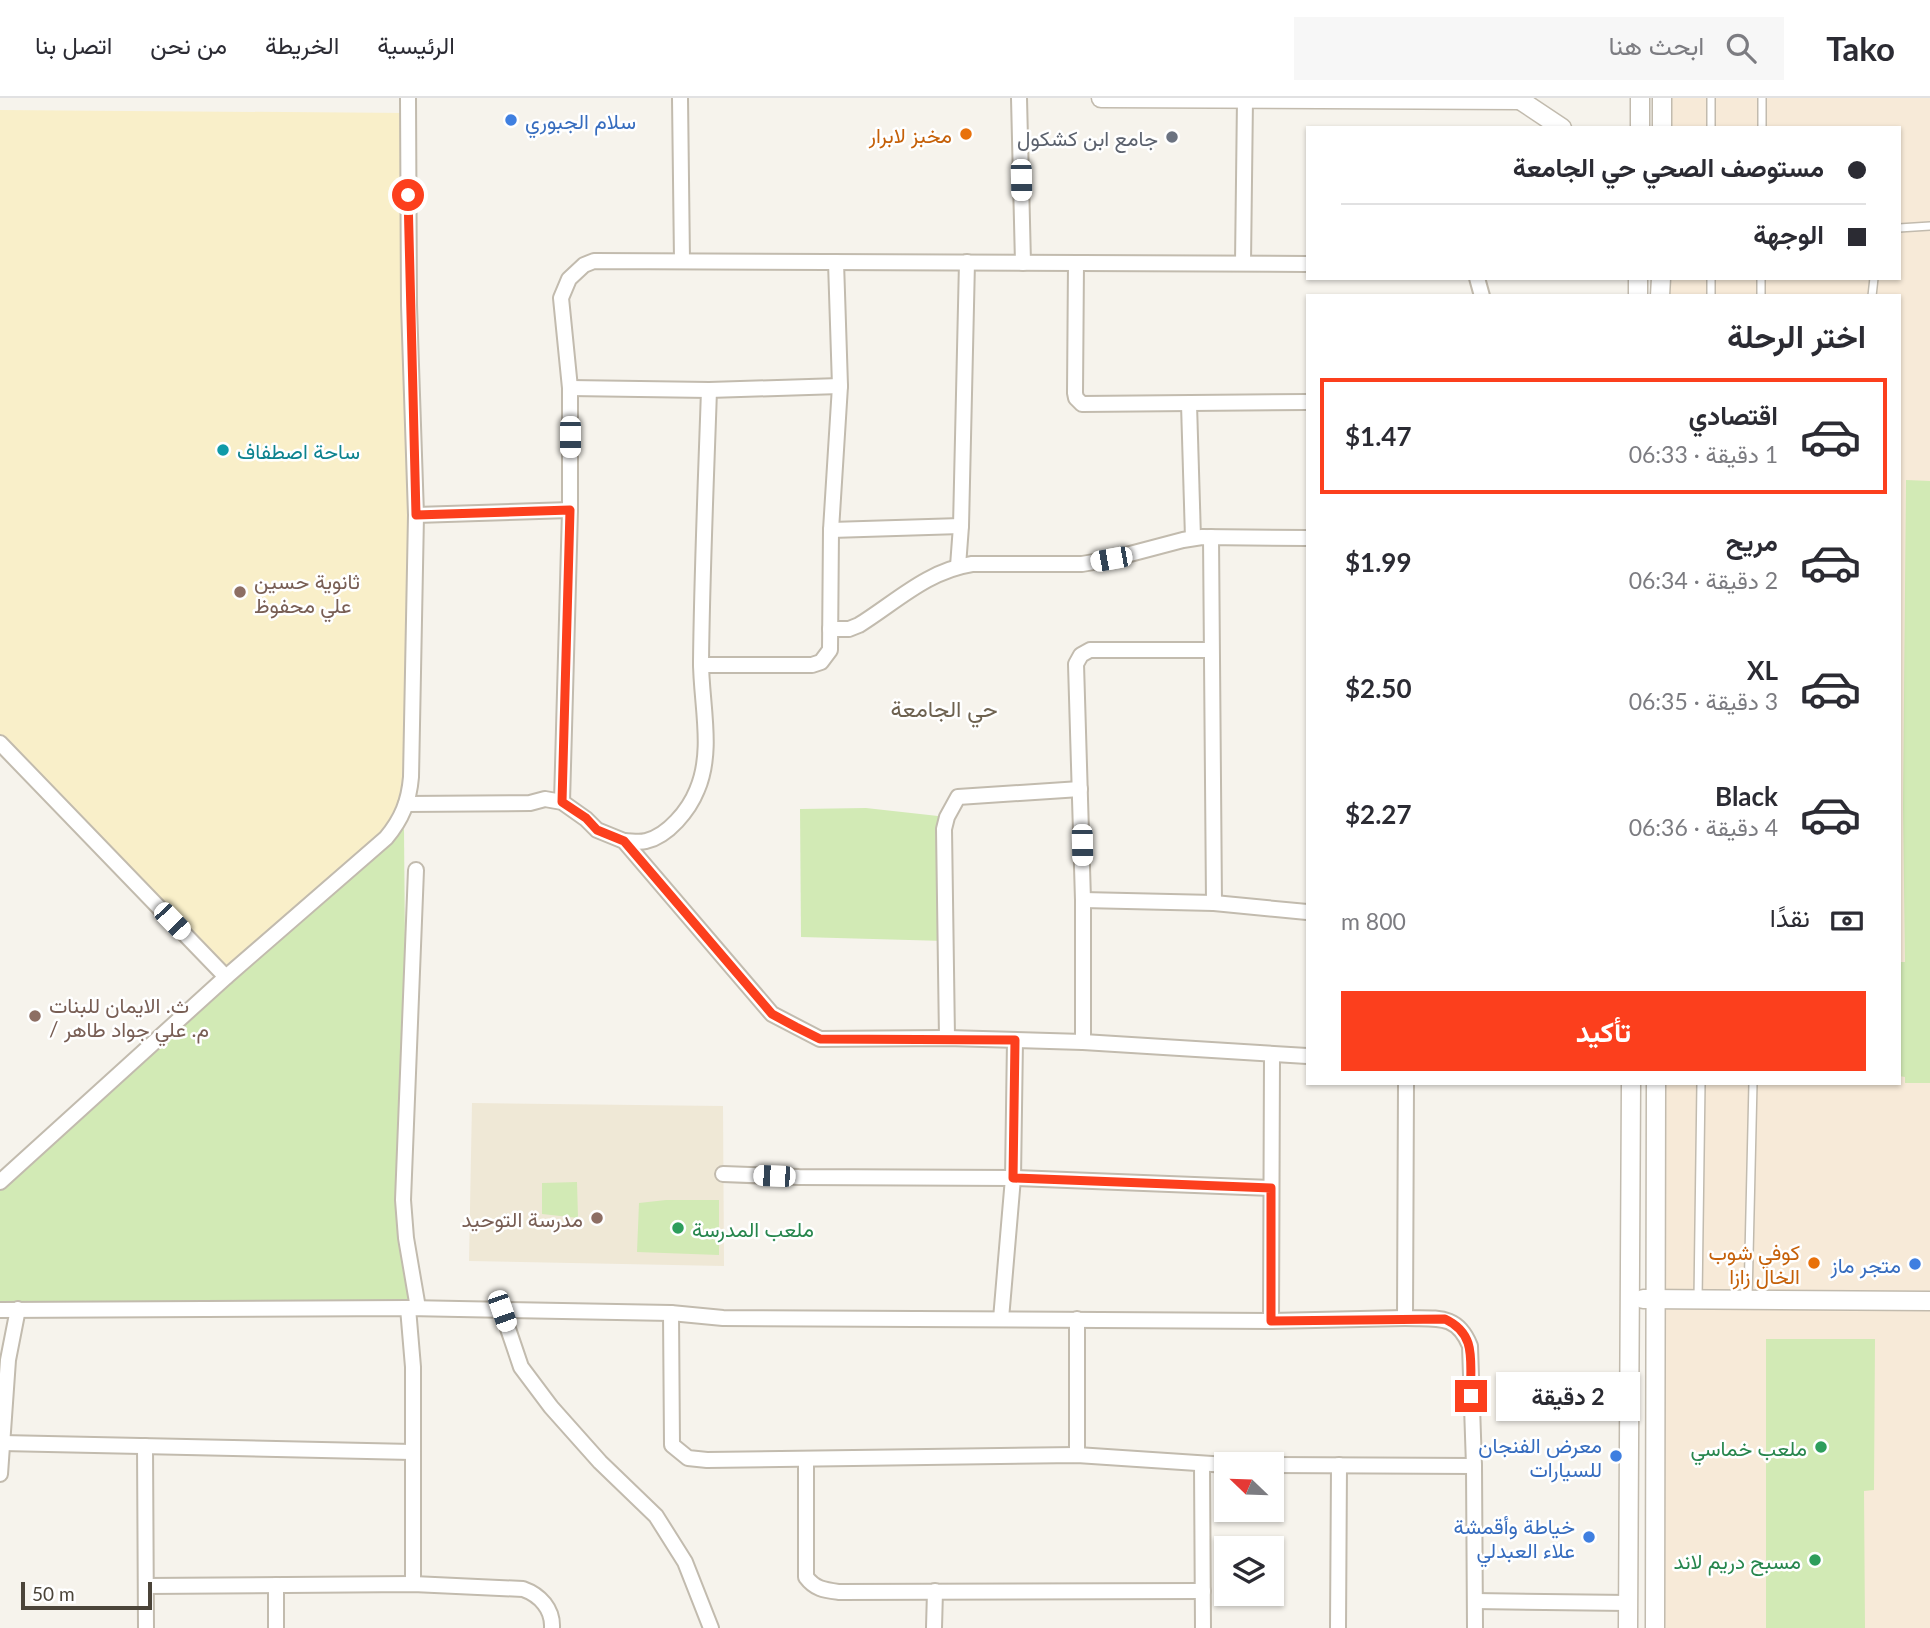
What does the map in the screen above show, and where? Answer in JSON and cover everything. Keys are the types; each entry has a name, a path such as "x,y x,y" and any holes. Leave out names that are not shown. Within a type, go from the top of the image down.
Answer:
{"street":[{"path":"0,1182 226,977 386,838 396,826 406,804 411,777 416,515 409,305 408,98"},
{"path":"680,98 682,261"},
{"path":"1019,98 1023,262"},
{"path":"1101,98 1522,99 1559,126"},
{"path":"1640,98 1640,126"},
{"path":"1661,126 1662,98"},
{"path":"1243,263 1245,99"},
{"path":"562,802 570,510 570,388 560,308 564,288 569,279 584,265 594,261 1306,264"},
{"path":"701,665 812,665 821,662 828,654 831,530 840,386 836,262"},
{"path":"958,566 968,262"},
{"path":"1076,262 1075,393 1079,402 1087,406 1306,402"},
{"path":"570,388 709,390 840,386"},
{"path":"406,804 530,803 545,799 562,802 586,818 597,830 624,841 646,841 677,820 698,789 704,770 701,665 709,390"},
{"path":"1189,404 1193,538"},
{"path":"416,515 570,510"},
{"path":"831,530 961,526"},
{"path":"1211,537 1214,903"},
{"path":"830,629 849,629 859,625 932,576 958,566 1082,564 1193,538 1306,538"},
{"path":"1083,1042 1083,900 1075,669 1081,655 1095,649 1210,650"},
{"path":"0,743 226,977"},
{"path":"947,1038 944,829 953,805 958,797 1080,789"},
{"path":"624,841 772,1014 820,1039 947,1038 1083,1042 1272,1056 1306,1056"},
{"path":"413,1584 413,1308 403,1200 416,870"},
{"path":"1083,900 1214,903 1306,912"},
{"path":"1001,1319 1013,1178 1015,1040"},
{"path":"1271,1321 1272,1056"},
{"path":"1405,1318 1406,1085"},
{"path":"1628,1628 1631,1085"},
{"path":"1655,1628 1656,1085"},
{"path":"723,1174 1013,1178 1271,1188"},
{"path":"1629,1299 1930,1301"},
{"path":"0,1310 413,1308 671,1313 723,1318 1271,1321 1445,1319 1456,1324 1465,1333 1470,1346 1475,1628"},
{"path":"0,1474 8,1360 18,1309"},
{"path":"502,1311 522,1367 551,1407 600,1462 656,1516 685,1562 711,1628"},
{"path":"671,1313 672,1445 688,1458 806,1460 1077,1455 1214,1465"},
{"path":"1077,1319 1077,1455"},
{"path":"2,1443 412,1452"},
{"path":"145,1446 146,1628"},
{"path":"806,1460 806,1577 822,1590 1203,1591"},
{"path":"1202,1465 1203,1628"},
{"path":"1284,1465 1474,1465"},
{"path":"1338,1628 1339,1465"},
{"path":"146,1586 413,1584 523,1589 534,1593 541,1600 553,1620 552,1628"},
{"path":"276,1585 276,1628"},
{"path":"934,1628 935,1591"},
{"path":"1475,1601 1628,1603"}],"lane":[{"path":"1711,98 1711,126"},
{"path":"1762,98 1762,126"},
{"path":"1901,228 1930,226"},
{"path":"1698,1300 1701,1085"},
{"path":"1748,1300 1753,1085"}],"shaded area":[{"path":"1667,98 1930,98 1930,1628 1657,1628 1662,1085 1901,1085 1901,294 1666,294 1666,280 1901,280 1901,126 1667,126"},
{"name":"مدرسة التوحيد","path":"472,1103 723,1106 724,1266 469,1261"}],"green space":[{"path":"1906,480 1930,481 1930,1083 1905,1083 1905,1077 1901,1076 1901,962 1905,962 1903,806"},
{"path":"866,808 947,817 945,941 801,937 800,809"},
{"path":"404,829 408,1308 0,1312 0,1183 386,838"},
{"path":"577,1182 578,1218 542,1214 542,1183"},
{"name":"ملعب المدرسة","path":"719,1200 719,1255 637,1252 639,1203"},
{"path":"1766,1339 1875,1339 1874,1490 1864,1491 1865,1628 1766,1628"}],"sand":[{"path":"0,110 408,113 411,777 402,815 226,977 0,747"}],"place":[{"name":"سلام الجبوري","path":"511,120"},
{"name":"مخبز لابرار","path":"966,134"},
{"name":"جامع ابن كشكول","path":"1172,137"},
{"name":"ساحة اصطفاف","path":"223,450"},
{"name":"ثانوية حسين علي محفوظ","path":"240,592"},
{"name":"ث. الايمان للبنات / م. علي جواد طاهر","path":"35,1016"},
{"name":"مدرسة التوحيد","path":"597,1218"},
{"name":"ملعب المدرسة","path":"678,1228"},
{"name":"كوفي شوب الخال زازا","path":"1814,1263"},
{"name":"متجر ماز","path":"1915,1264"},
{"name":"ملعب خماسي","path":"1821,1447"},
{"name":"معرض الفنجان للسيارات","path":"1616,1456"},
{"name":"خياطة وأقمشة علاء العبدلي","path":"1589,1537"},
{"name":"مسبح دريم لاند","path":"1815,1560"}],"district":[{"name":"حي الجامعة","path":"944,708"}],"route":[{"path":"408,195 416,515 570,510 562,802 586,818 597,830 624,841 772,1014 820,1039 1015,1040 1013,1178 1271,1188 1271,1321 1445,1319 1456,1324 1465,1333 1470,1346 1471,1396"}]}
